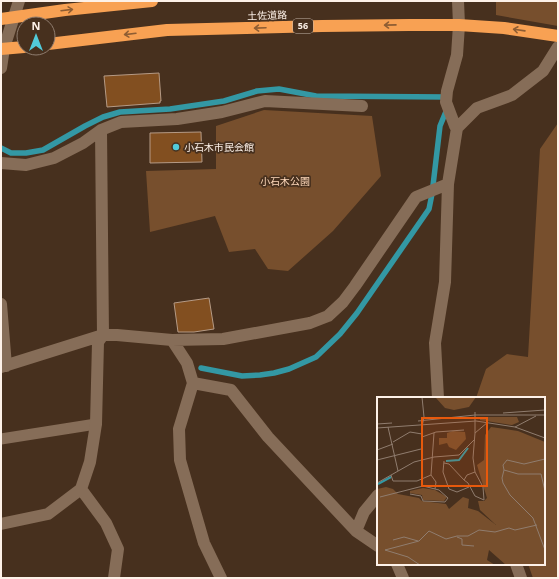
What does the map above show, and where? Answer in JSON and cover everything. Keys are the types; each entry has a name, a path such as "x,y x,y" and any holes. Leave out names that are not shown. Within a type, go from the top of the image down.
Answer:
{"highway":[{"path":"1,19 65,10 152,1"},
{"name":"土佐道路","path":"56,43 167,30 393,25 504,28 558,36"},
{"path":"3,48 16,47"}],"street":[{"path":"1,68 3,48 19,1"},
{"path":"438,397 435,343 445,282 446,185 456,127 446,102 447,90 457,55 459,26 458,1"},
{"path":"456,127 477,108 512,95 543,72 558,47"},
{"path":"1,163 26,165 54,158 83,143 101,130 121,122 177,119 222,112 265,101 362,106"},
{"path":"1,524 48,514 81,490 90,462 96,424 97,359 100,338 101,130"},
{"path":"1,304 4,366 100,338 117,335 172,340 223,339 310,323 328,316 343,302 416,198 446,185"},
{"path":"172,340 187,364 193,383 179,428 180,460 204,543 221,578"},
{"path":"193,383 230,390 268,437 356,531 377,545"},
{"path":"81,490 106,523 118,549 114,578"},
{"path":"356,531 364,512 377,496"},
{"path":"397,565 403,578"},
{"path":"516,565 521,578"}],"lane":[{"path":"1,439 96,424"}],"green space":[{"path":"496,1 558,1 558,26 496,15"},
{"name":"小石木公園","path":"264,110 372,116 381,176 333,231 288,271 268,269 255,249 229,252 215,216 150,232 146,171 216,169 216,126"},
{"path":"558,123 558,578 533,578 528,565 545,565 545,397 476,397 486,369 507,354 528,357 540,149"}],"building":[{"path":"159,73 160,103 107,107 104,76"},
{"name":"小石木市民会館","path":"201,132 202,162 150,163 150,133"},
{"path":"209,298 214,329 194,332 178,332 174,303"}],"waterway":[{"path":"1,148 11,153 26,153 43,150 103,117 120,112 170,109 224,101 257,91 279,89 316,96 447,97"},
{"path":"201,368 242,376 274,373 289,369 316,357 340,334 357,313 429,209 440,126 447,109"}],"place":[{"name":"小石木市民会館","path":"176,147"}]}
